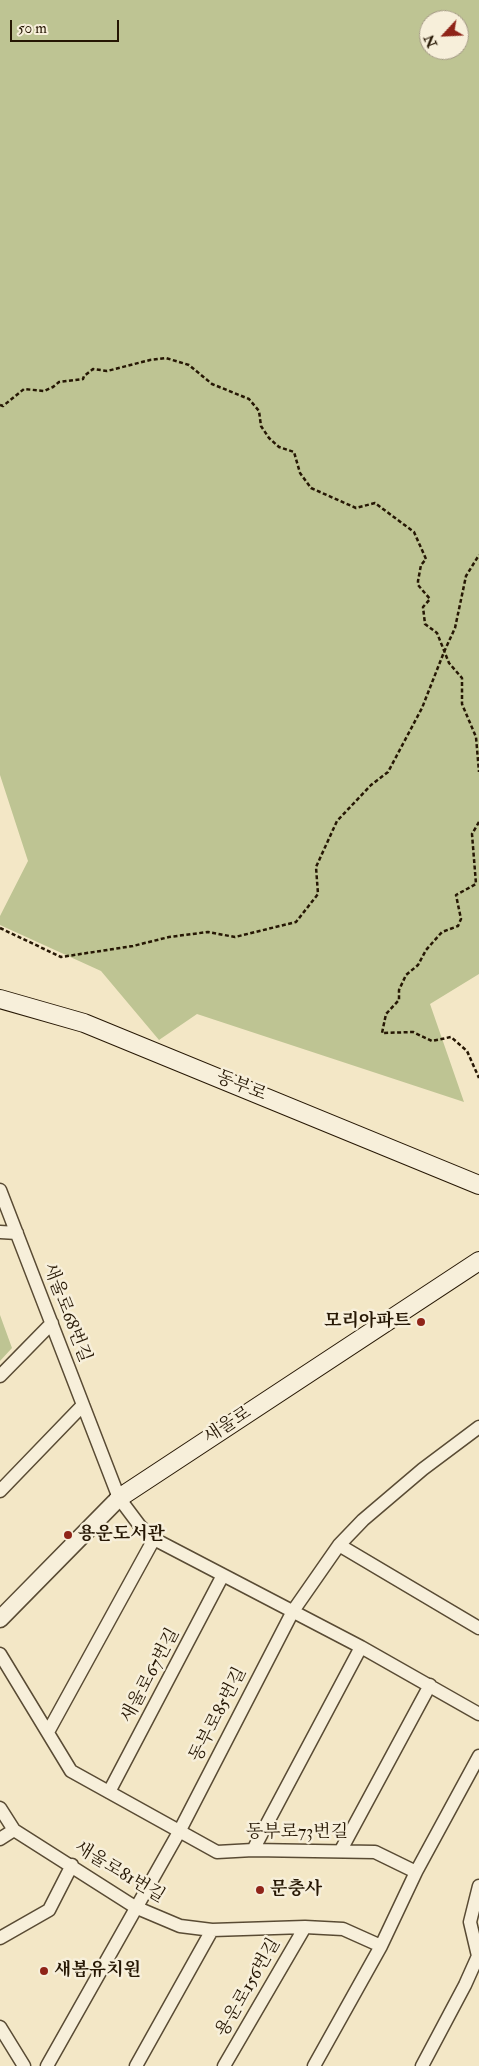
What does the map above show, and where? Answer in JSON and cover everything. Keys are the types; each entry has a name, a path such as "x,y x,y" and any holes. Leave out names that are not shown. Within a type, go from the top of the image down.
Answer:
{"main road":[{"name":"동부로","path":"0,999 84,1023 479,1185"},
{"name":"새울로","path":"119,1498 479,1261"}],"street":[{"name":"새울로68번길","path":"0,1190 119,1498"},
{"path":"0,1232 17,1233"},
{"path":"0,1376 52,1323"},
{"path":"0,1491 83,1405"},
{"name":"동부로85번길","path":"47,2066 179,1832 293,1611 339,1545 363,1520 423,1469 479,1427"},
{"path":"119,1498 140,1526 154,1539 361,1647 479,1714"},
{"name":"새울로","path":"0,1619 119,1498"},
{"path":"48,1732 154,1539"},
{"path":"339,1545 479,1628"},
{"name":"새울로67번길","path":"109,1792 223,1575"},
{"path":"253,1850 361,1647"},
{"path":"0,1654 71,1771 179,1832"},
{"path":"342,1850 430,1685"},
{"path":"314,2066 381,1946 416,1872 479,1756"},
{"name":"새울로81번길","path":"0,1808 14,1830 72,1865 135,1907 180,1926 212,1930 305,1927 343,1929 381,1946"},
{"path":"0,1839 14,1830"},
{"name":"동부로73번길","path":"179,1832 217,1852 253,1850 375,1852 416,1872"},
{"path":"0,1938 49,1910 72,1865"},
{"path":"422,2066 465,1985 478,1956 470,1922 479,1886"},
{"name":"용운로156번길","path":"224,2066 305,1927"},
{"path":"136,2066 212,1930"},
{"path":"0,2027 24,2066"}],"path":[{"path":"0,405 3,406 24,389 44,391 59,382 83,379 93,369 107,371 166,358 189,366 212,384 249,399 259,412 261,426 269,438 279,447 294,452 300,473 311,488 356,508 375,503 414,532 426,559 421,565 418,581 418,585 430,599 423,607 425,624 437,633 449,663 462,678 462,704 476,737 479,772"},
{"path":"0,928 61,957 133,946 169,937 208,932 235,937 296,922 318,894 316,867 336,821 371,785 388,772 422,708 455,628 466,576 479,556"},
{"path":"479,822 472,834 476,884 456,895 462,919 458,926 442,932 426,950 418,965 406,975 399,990 399,1000 386,1014 382,1033 413,1032 432,1041 451,1037 467,1051 479,1078"}],"green space":[{"path":"0,0 479,0 479,974 430,1004 464,1102 197,1014 159,1040 101,971 0,925 0,916 28,861 0,775"},
{"path":"0,1315 12,1348 0,1361"}],"place":[{"name":"모리아파트","path":"421,1322"},
{"name":"용운도서관","path":"68,1535"},
{"name":"문충사","path":"260,1890"},
{"name":"새봄유치원","path":"44,1971"}]}
